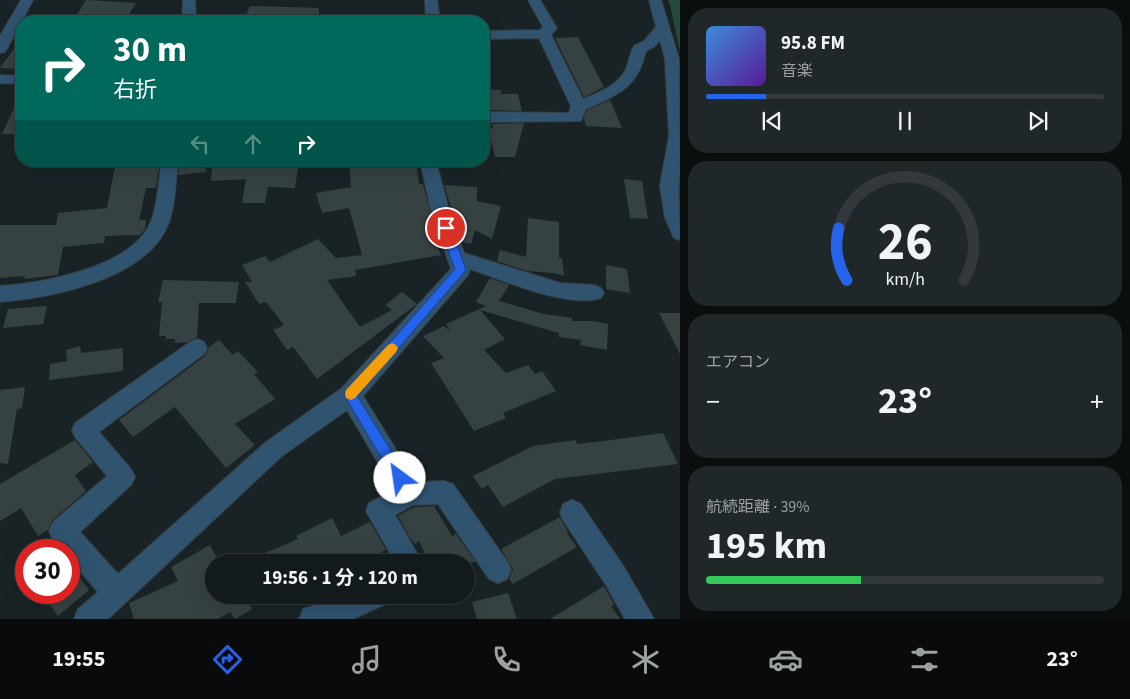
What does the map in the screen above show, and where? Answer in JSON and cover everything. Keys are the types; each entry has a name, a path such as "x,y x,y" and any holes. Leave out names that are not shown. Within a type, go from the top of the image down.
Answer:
{"street":[{"path":"19,15 27,0"},
{"path":"189,0 189,15"},
{"path":"432,0 433,15"},
{"path":"490,34 544,34 550,28 534,0"},
{"path":"655,0 672,59 677,136 669,186 674,218 680,233"},
{"path":"0,49 15,22"},
{"path":"579,106 623,86 636,66 639,49 648,44 663,27"},
{"path":"490,117 575,118 579,106 544,34"},
{"path":"0,79 15,80"},
{"path":"0,294 42,290 85,277 119,263 143,246 158,228 169,167"},
{"path":"88,619 274,449 350,395 461,270 441,214 429,167"},
{"path":"455,257 560,291 594,292"},
{"path":"117,593 62,530 123,477 83,430 197,348"},
{"path":"350,395 410,494"},
{"path":"404,554 378,511 410,494 444,492 498,570"},
{"path":"572,512 615,576 640,619"},
{"path":"312,619 356,604"}],"green space":[{"path":"668,0 680,0 680,52 670,5"}],"building":[{"path":"86,0 136,3 129,15 77,15"},
{"path":"250,6 319,8 319,15 246,15"},
{"path":"578,37 604,87 584,97 555,38"},
{"path":"15,47 15,69 0,68"},
{"path":"490,89 501,90 501,94 518,94 522,111 490,110"},
{"path":"610,100 622,128 586,126 584,118 587,110"},
{"path":"15,106 15,134 2,134"},
{"path":"524,123 515,157 495,157 490,136 490,128 493,128 492,124"},
{"path":"115,167 159,167 156,188 146,188 139,220 146,220 145,229 140,235 105,236 104,243 63,247 58,275 24,279 25,276 0,278 0,225 56,225 58,213 107,208"},
{"path":"179,167 206,167 206,172 178,175"},
{"path":"212,167 298,167 295,188 268,187 265,203 242,203 246,179 211,181"},
{"path":"349,167 417,167 419,184 423,184 437,235 432,234 441,255 355,270 356,276 327,280 360,327 392,310 385,305 402,292 417,304 317,379 293,347 287,350 273,330 284,325 266,302 259,304 245,282 252,282 242,265 265,256 270,262 318,239 336,258 362,255 349,208 322,213 316,193 351,187"},
{"path":"624,179 642,181 648,219 630,218"},
{"path":"444,185 477,187 477,201 501,206 492,239 475,230 471,244 462,242"},
{"path":"528,218 559,222 559,258 562,258 564,276 554,273 527,271 497,261 500,250 526,257"},
{"path":"606,265 627,269 630,293 606,289"},
{"path":"490,278 509,285 499,301 544,314 572,318 572,321 593,321 608,324 607,350 580,345 581,340 559,337 559,333 480,310 505,339 484,350 506,373 528,365 535,374 542,371 556,391 503,413 506,418 474,431 431,363 444,358 423,336 444,326 450,331 446,324 486,306 476,302"},
{"path":"163,280 239,282 236,303 199,303 197,337 187,342 175,343 175,339 166,339 166,336 159,336 162,302 158,302"},
{"path":"47,306 43,324 3,328 8,309"},
{"path":"659,313 680,313 680,354"},
{"path":"219,340 233,355 238,351 258,372 254,374 275,399 235,424 255,445 226,468 175,407 133,437 119,420 205,356 209,347"},
{"path":"80,346 81,353 123,348 123,371 49,380 50,364 67,361 66,350"},
{"path":"25,387 22,408 17,409 8,464 0,463 0,390"},
{"path":"663,433 678,464 555,479 503,507 488,485 482,489 473,476 533,446 576,440 577,444"},
{"path":"75,440 93,462 75,475 86,491 52,521 48,530 38,536 21,508 0,521 0,484"},
{"path":"434,506 452,536 456,534 470,554 425,554 419,541 415,544 410,538 398,516 414,507"},
{"path":"560,517 567,533 577,547 513,584 509,579 513,569 501,549"},
{"path":"332,518 341,536 370,522 386,550 378,554 263,554 298,539 296,536"},
{"path":"210,545 215,554 205,554 205,604 250,604 252,609 235,619 230,612 218,619 134,619 129,603 178,581 171,567"},
{"path":"80,578 89,590 80,598"},
{"path":"604,586 614,604 611,606 620,619 550,619"},
{"path":"508,593 517,619 477,619 473,604 475,604 475,601"},
{"path":"50,604 72,604 58,616"}],"slow traffic":[{"path":"351,394 392,348"}],"route":[{"path":"400,478 350,395 461,270 446,228"}]}
